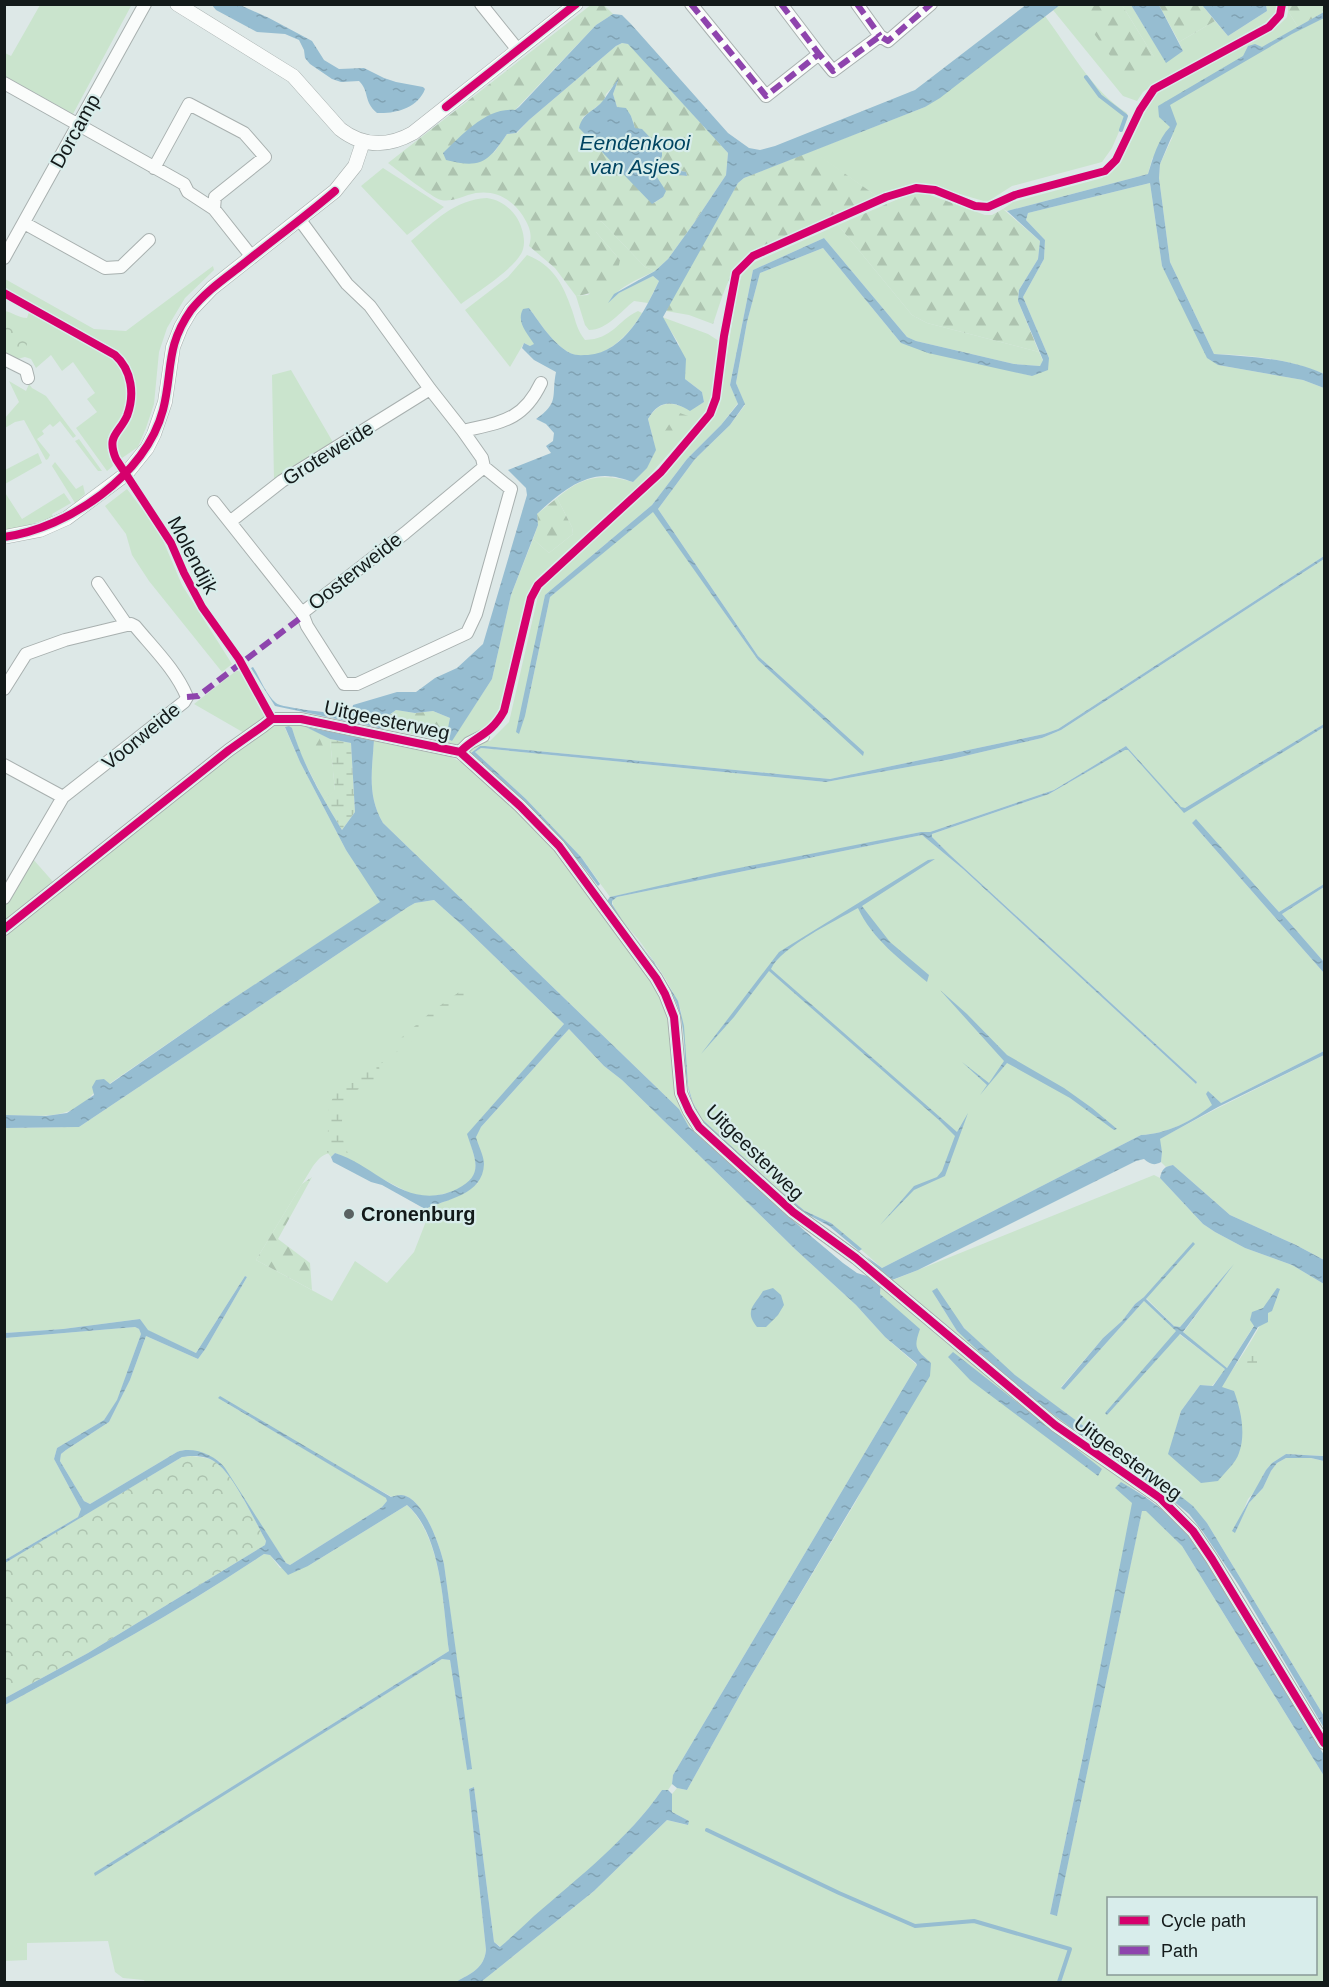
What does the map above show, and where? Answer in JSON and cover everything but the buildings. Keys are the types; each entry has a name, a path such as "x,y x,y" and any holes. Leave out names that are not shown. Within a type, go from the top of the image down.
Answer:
{"street":[{"name":"Dorcamp","path":"4,258 145,4"},
{"path":"177,4 292,76 340,129 363,142 390,142 413,132 576,4"},
{"path":"481,4 518,50"},
{"path":"781,4 833,71 880,36"},
{"path":"857,4 880,36 888,41 931,4"},
{"path":"692,5 766,96 819,54"},
{"path":"4,83 184,184 188,192 214,209 252,257"},
{"path":"154,168 189,104 244,132 265,157 215,197 214,209"},
{"path":"4,537 40,530 67,518 126,474 147,448 160,420 165,402 170,356 181,327 191,310 205,295 335,191 351,173 363,142"},
{"path":"300,220 347,284 370,306 463,431 482,458 484,467 511,489 476,615 467,633 357,684 344,684 307,626 302,613"},
{"path":"24,223 105,268 122,267 149,240"},
{"path":"4,359 26,370 28,378"},
{"path":"463,431 500,422 519,414 534,398 541,383"},
{"name":"Groteweide","path":"231,521 282,481 430,389"},
{"name":"Oosterweide","path":"214,502 302,613 484,467"},
{"name":"Voorweide","path":"63,797 184,702 187,697 183,686 150,643 135,626 126,624 98,583"},
{"path":"4,689 26,654 65,640 126,624"},
{"name":"Uitgeesterweg","path":"4,929 229,750 272,719 301,719 460,752 520,806 559,846 656,978 674,1017 681,1093 688,1111 699,1127 794,1212 856,1258 1055,1425 1160,1498 1180,1516 1212,1559 1324,1743"},
{"path":"460,752 469,743 483,736"},
{"path":"4,765 63,797 4,898"}],"green space":[{"path":"129,4 131,6 73,114 5,76 5,53 11,56 40,5"},
{"path":"592,4 604,5 613,14 596,25 515,110 493,154 507,134 517,133 529,120 622,43 629,44 728,153 726,175 668,259 655,271 645,267 601,221 596,225 596,232 620,260 618,268 610,281 598,290 576,296 555,268 529,246 530,234 527,223 512,203 492,193 476,193 451,200 441,200 388,163","holes":["618,81 613,94 617,107 631,116 635,128 662,156 657,167 686,172 687,176 652,171 663,197 654,203 582,118 604,101 606,94"]},
{"path":"1060,5 1079,5 1076,8 1154,57 1122,5 1131,5 1166,62 1183,51 1179,42 1215,21 1228,36 1267,11 1266,5 1277,5 1278,11 1274,18 1150,87 1137,101 1123,96 1053,10"},
{"path":"1079,5 1122,5 1154,57 1137,92 1075,8"},
{"path":"1159,5 1202,5 1215,21 1179,42"},
{"path":"1288,5 1324,5 1324,12 1298,27 1288,11"},
{"path":"1288,11 1298,27 1324,12 1324,374 1270,359 1214,354 1170,262 1159,178 1160,164 1173,136 1152,159 1148,174 1007,211 1003,209 1013,202 1102,178 1120,163 1149,97 1160,87 1279,25 1287,17"},
{"path":"1045,16 1092,82 1127,113 1112,148 1102,162 1012,186 987,202 922,183 908,185 878,197 819,156 817,149 925,107"},
{"path":"817,149 820,156 878,197 757,249 747,256 733,272 728,282 713,324 689,315 666,311 738,183 744,178"},
{"path":"383,168 444,207 407,235 361,186"},
{"path":"1150,183 1162,266 1218,365 1303,380 1324,388 1324,556 1058,729 1044,734 830,779 485,746 466,753 481,740 490,741 509,722 538,596 544,585 555,571 652,484 713,416 720,398 738,286 748,265 838,225 912,315 927,323 1039,352 1043,361 1040,366 1014,364 907,337 824,238 753,270 730,385 738,403 721,425 687,459 652,505 545,595 525,716 550,597 653,511 758,660 864,752 758,656 658,509 695,459 730,425 745,405 736,383 747,322 760,273 823,248 901,343 1032,376 1049,358 1023,297 1044,259 1045,240 1026,220 1028,213"},
{"path":"922,192 985,215 992,215 1003,209 1040,241 1038,259 1019,290 1018,301 1039,352 927,323 912,315 838,225 912,193"},
{"path":"487,198 508,207 519,221 523,233 523,249 520,256 506,271 461,304 411,241 455,207"},
{"path":"601,221 645,267 655,271 624,287 610,301 619,293 653,276 659,281 648,303 634,301 602,327 589,330 585,325 576,296 588,295 620,260 596,232 595,225"},
{"path":"527,255 544,264 556,276 565,292 578,329 585,340 609,333 638,311 642,313 637,322 612,346 591,356 581,356 570,353 558,344 529,308 522,324 535,344 530,346 524,343 510,367 465,310 508,277"},
{"path":"213,266 214,270 185,298 167,328 159,352 154,404 146,428 138,447 122,458 117,453 117,442 132,415 135,399 134,382 128,366 118,354 5,290 5,279 94,329 126,331"},
{"path":"4,311 27,318 29,312 116,358 126,376 126,404 124,413 107,440 113,466 107,471 76,428 97,412 87,399 95,393 73,362 62,371 51,355 36,368 31,359 25,357 17,359 5,355"},
{"path":"662,317 708,334 719,341 710,404 648,477 535,580 529,595 505,701 495,724 482,735 456,749 440,744 447,739 452,740 492,679 511,595 533,539 549,553 573,534 572,527 557,498 575,485 593,478 622,479 633,482 654,453 654,441 648,419 657,408 672,404 690,410 704,402 702,392 685,379 679,344"},
{"path":"4,324 30,337 21,358 17,359 5,352"},
{"path":"291,370 334,444 274,480 272,375"},
{"path":"9,381 26,391 29,384 46,396 76,436 73,438 60,421 53,427 50,424 42,431 44,434 37,439 50,455 46,460 24,420 5,428 5,418 19,402"},
{"path":"677,412 691,417 677,433 663,434"},
{"path":"79,439 102,471 98,471 75,441"},
{"path":"38,453 42,463 5,484 5,470"},
{"path":"55,462 76,489 83,485 85,494 75,503 52,466"},
{"path":"127,489 159,531 182,585 232,664 222,672 149,581 132,555 126,534 105,506"},
{"path":"4,491 22,519 64,493 71,503 52,514 53,517 5,531"},
{"path":"557,498 572,527 573,534 549,553 533,539 538,525 537,514"},
{"path":"1324,559 1324,724 1185,808 1181,808 1126,746 1054,790 930,832 610,897 581,857 526,799 475,752 481,748 826,782 952,759 1042,738 1061,730"},
{"path":"236,671 241,671 266,711 265,717 246,734 194,704"},
{"path":"396,710 415,713 433,711 450,718 447,739 384,729 383,724 387,717"},
{"path":"296,721 330,739 335,791 324,800 300,753 292,728 285,728 346,850 381,902 228,1002 109,1084 104,1079 94,1093 73,1110 61,1114 36,1116 5,1115 5,933 270,725"},
{"path":"1324,727 1324,884 1279,912 1196,820 1192,823 1324,973 1324,1051 1221,1103 1206,1094 1213,1105 1188,1121 1160,1132 1141,1135 882,1268 831,1223 805,1211 779,1190 702,1119 693,1103 688,1086 681,1011 677,1001 662,974 619,916 612,901 617,897 922,835 963,869 1196,1084 1197,1082 949,854 932,837 932,834 1049,794 1124,750 1128,750 1184,812"},
{"path":"301,731 317,733 334,770 332,780"},
{"path":"330,739 351,743 355,812 342,830 324,800 335,790"},
{"path":"374,740 449,756 469,766 560,851 664,998 693,1122 689,1127 679,1109 383,823 373,793"},
{"path":"32,858 55,884 5,925 5,905"},
{"path":"1324,887 1324,962 1282,914"},
{"path":"434,900 564,1024 468,1134 476,1165 475,1172 467,1184 443,1194 417,1196 345,1156 328,1153 313,1166 256,1260 332,1301 355,1261 387,1283 414,1252 430,1211 425,1209 451,1199 478,1183 475,1137 481,1127 569,1029 604,1066 622,1080 796,1250 856,1305 885,1337 917,1365 673,1775 672,1784 668,1790 662,1790 626,1834 586,1873 501,1947 494,1942 474,1787 469,1789 486,1950 483,1962 472,1973 456,1982 145,1982 123,1978 115,1972 108,1941 27,1943 27,1960 5,1961 5,1705 169,1614 264,1554 270,1555 280,1568 308,1566 407,1505 419,1519 434,1554 439,1573 449,1651 102,1868 95,1875 442,1659 450,1660 467,1769 471,1769 444,1564 429,1523 409,1498 401,1495 392,1497 218,1398 387,1498 388,1501 290,1565 286,1563 219,1461 209,1456 193,1450 177,1452 90,1504 84,1501 60,1461 61,1454 66,1450 109,1422 130,1380 146,1336 198,1359 247,1277 245,1276 196,1353 147,1330 140,1319 63,1329 5,1333 4,1128 79,1127 408,907 415,903"},
{"path":"469,985 473,986 452,1011 379,1065 380,1078 344,1097 341,1133 350,1160 335,1153 331,1157 327,1152 329,1106 339,1085 355,1078 431,1012"},
{"path":"1324,1055 1324,1260 1230,1215 1173,1165 1166,1167 1161,1162 1162,1152 1159,1139"},
{"path":"1154,1175 1160,1178 1203,1224 1215,1232 1245,1248 1292,1265 1324,1284 1324,1456 1286,1454 1272,1463 1248,1499 1235,1532 1249,1503 1263,1488 1277,1463 1286,1458 1311,1458 1324,1461 1324,1716 1207,1523 1197,1512 1162,1482 1016,1376 974,1338 935,1296 957,1331 1108,1455 1155,1486 1164,1498 1033,1404 888,1282","holes":["1194,1243 1146,1298 1174,1326 1180,1327 1230,1269 1183,1333 1227,1368 1277,1289 1243,1354 1169,1454 1181,1411 1200,1385 1212,1386 1226,1369 1179,1334 1107,1415 1177,1331 1144,1301 1064,1390 1061,1387 1103,1338 1122,1321 1135,1304"]},
{"path":"312,1177 278,1239 310,1263 312,1290 256,1260 302,1184"},
{"path":"881,1282 1137,1485 1135,1490 1121,1482 1133,1503 1050,1914 1057,1915 1142,1510 1146,1510 1182,1546 1324,1776 1324,1982 481,1982 594,1891 667,1820 687,1825 689,1821 672,1812 672,1794 677,1788 687,1790 745,1686 855,1503 930,1363 916,1349 898,1311 880,1294"},
{"path":"135,1327 141,1334 117,1401 104,1420 57,1448 54,1459 81,1509 78,1517 5,1560 5,1338"},
{"path":"1257,1345 1257,1368 1246,1370 1248,1358"},
{"path":"192,1456 213,1460 225,1471 250,1511 266,1541 265,1545 88,1653 5,1698 4,1563 182,1457"}],"water":[{"path":"1027,4 1060,5 940,98 925,107 744,178 738,183 663,317 686,359 685,379 702,392 704,402 690,411 677,405 661,405 652,413 648,419 656,450 647,468 633,482 609,476 586,480 560,495 537,514 538,525 511,595 492,679 452,741 446,738 450,718 433,711 415,713 396,710 385,720 384,729 275,706 251,668 253,667 272,700 280,705 351,715 353,705 397,692 416,692 435,678 457,668 483,644 527,495 526,488 508,470 551,453 546,446 553,441 554,433 546,424 536,419 552,403 556,372 534,360 522,348 524,343 530,346 534,344 522,323 523,309 529,308 552,339 572,354 588,355 613,346 632,328 659,281 653,276 619,293 608,303 614,294 655,271 668,259 726,175 728,153 628,44 622,43 516,133 507,134 489,157 468,164 446,160 443,153 458,138 485,118 519,107 596,25 613,14 622,15 631,24 728,133 749,148 760,150 915,90"},
{"path":"212,5 240,5 269,18 312,41 324,60 339,69 364,68 384,78 425,89 417,101 405,108 377,113 359,81 341,82 332,79 310,64 305,58 299,40 285,34 257,32 216,10"},
{"path":"1131,5 1159,5 1183,51 1166,63"},
{"path":"1202,5 1266,5 1267,11 1228,36"},
{"path":"1324,12 1324,18 1292,34 1170,105 1177,124 1160,164 1159,178 1170,262 1214,354 1270,359 1311,369 1324,374 1324,388 1303,380 1218,365 1207,358 1162,266 1150,183 1028,213 1026,220 1045,240 1044,259 1023,297 1049,358 1048,370 1032,376 928,353 901,343 823,248 760,273 747,322 736,383 745,404 730,425 695,459 658,509 758,656 864,752 863,756 758,660 653,512 550,597 525,716 519,734 516,732 545,595 652,505 687,459 721,425 738,404 730,385 753,270 824,238 907,337 1014,364 1040,366 1043,360 1018,301 1019,290 1038,259 1040,241 1007,211 1148,174 1159,143 1170,127 1159,117 1158,106 1243,56 1248,46 1255,44 1262,47"},
{"name":"Eendenkooi van Asjes","path":"619,78 613,94 617,107 626,108 635,128 642,129 662,150 658,167 686,172 687,176 653,171 666,191 663,197 652,204 579,128 585,116 601,103"},
{"path":"1324,556 1324,559 1061,730 1042,738 952,759 826,782 481,748 475,752 526,799 581,857 600,884 598,886 539,816 471,753 480,746 485,746 830,779 1044,734 1058,729"},
{"path":"1324,724 1324,727 1184,813 1128,750 1125,750 1049,794 932,834 932,837 949,854 1197,1082 1196,1084 963,869 922,835 617,897 612,904 626,925 607,901 610,897 724,871 930,832 1054,790 1126,746 1181,807 1185,808"},
{"path":"285,727 292,728 314,780 342,830 355,812 351,743 330,739 306,727 374,740 373,793 383,823 679,1109 689,1127 806,1232 857,1273 877,1279 881,1272 867,1257 882,1268 1141,1135 1160,1132 1188,1121 1212,1105 1206,1094 1208,1091 1221,1103 1324,1051 1324,1055 1218,1107 1160,1139 1161,1162 1154,1164 1144,1159 1136,1161 918,1270 892,1280 887,1278 881,1282 880,1294 920,1329 916,1345 931,1363 930,1376 745,1686 687,1790 677,1788 672,1784 673,1775 917,1365 916,1363 885,1337 856,1305 796,1250 622,1080 604,1066 569,1029 481,1127 476,1137 484,1164 482,1174 471,1189 453,1199 425,1209 382,1185 371,1182 333,1162 331,1157 335,1153 350,1159 393,1185 408,1192 423,1195 439,1195 466,1184 472,1178 476,1165 467,1134 564,1024 434,900 415,903 408,907 79,1127 5,1128 5,1115 46,1116 67,1113 94,1095 92,1087 96,1080 104,1079 110,1084 228,1002 380,902 346,850 300,762"},
{"path":"1196,819 1279,912 1324,884 1324,887 1282,914 1324,962 1324,973 1192,823"},
{"path":"935,859 862,906 890,942 929,975 927,982 879,939 858,908 797,943 771,969 957,1132 968,1113 945,1176 914,1190 880,1225 914,1186 937,1177 942,1171 955,1136 940,1121 769,971 734,1017 701,1054 779,952 928,860"},
{"path":"639,943 654,962 678,1001 684,1026 688,1086 682,1021 677,1005 664,979"},
{"path":"940,990 1007,1055 1064,1088 1117,1129 1114,1130 1070,1098 1007,1063 980,1095 987,1085 962,1062 989,1083 1004,1061"},
{"path":"702,1119 779,1190 805,1211 831,1223 862,1249 859,1251 829,1226 805,1213 787,1199"},
{"path":"1173,1165 1230,1215 1324,1260 1324,1284 1292,1265 1245,1248 1203,1224 1160,1178 1164,1169"},
{"path":"1193,1242 1195,1244 1146,1299 1174,1326 1180,1327 1234,1264 1183,1332 1227,1368 1254,1326 1250,1320 1252,1312 1263,1308 1277,1288 1280,1289 1272,1311 1268,1313 1268,1322 1258,1327 1222,1387 1234,1391 1241,1414 1242,1438 1237,1457 1218,1481 1201,1483 1168,1454 1181,1411 1200,1385 1213,1386 1225,1369 1180,1334 1107,1415 1105,1413 1176,1331 1144,1301 1064,1390 1061,1388 1103,1338 1122,1321"},
{"path":"245,1276 247,1277 198,1359 146,1336 130,1380 109,1422 66,1450 61,1454 60,1461 84,1501 90,1504 177,1452 190,1450 210,1456 225,1468 286,1563 290,1565 382,1507 387,1501 386,1498 218,1398 220,1396 391,1497 401,1495 409,1498 429,1523 444,1564 472,1769 467,1770 450,1660 442,1659 95,1876 94,1873 449,1651 439,1573 434,1553 419,1518 407,1505 308,1566 288,1575 270,1555 264,1554 169,1614 5,1705 5,1698 88,1653 265,1545 266,1541 231,1479 218,1464 200,1456 186,1456 5,1563 5,1560 78,1517 81,1509 54,1459 57,1448 104,1420 117,1400 141,1334 135,1327 5,1338 5,1333 63,1329 140,1319 148,1330 196,1353"},
{"path":"773,1288 781,1295 784,1305 766,1327 757,1327 751,1317 752,1309 763,1291"},
{"path":"937,1288 964,1328 1015,1375 1193,1506 1207,1523 1324,1716 1324,1728 1238,1584 1189,1514 1155,1486 1108,1455 1019,1389 957,1331 932,1291"},
{"path":"953,1352 1102,1469 1098,1476 970,1380 948,1357"},
{"path":"1286,1454 1324,1456 1324,1461 1311,1458 1286,1458 1277,1463 1263,1488 1249,1503 1235,1533 1232,1531 1266,1470"},
{"path":"1121,1482 1163,1510 1198,1546 1324,1755 1324,1776 1182,1546 1146,1511 1142,1511 1057,1916 1050,1914 1132,1503 1115,1488"},
{"path":"474,1787 494,1942 500,1947 618,1841 649,1808 662,1790 668,1790 672,1794 672,1812 689,1821 688,1825 667,1820 594,1891 481,1982 456,1982 480,1966 486,1950 469,1789"}],"waterway":[{"path":"1086,77 1100,96 1126,116 1121,130"},
{"path":"707,1830 839,1893 915,1926 974,1921 1070,1949 1059,1982"}],"marked path":[{"path":"691,4 766,96 819,54 833,71 880,36 888,41 931,4"},
{"path":"781,4 819,54"},
{"path":"857,4 880,36"},
{"path":"187,697 198,696 303,616"}],"cycle path":[{"path":"446,107 576,4"},
{"path":"460,752 489,730 504,711 531,598 538,585 661,472 710,414 716,398 724,336 736,273 753,256 886,197 916,188 935,190 975,206 988,207 1015,195 1105,171 1116,160 1140,110 1154,89 1269,27 1280,15 1282,4"},
{"path":"4,537 29,532 78,510 122,476 140,456 154,434 163,410 173,348 191,310 215,286 335,191"},
{"name":"Molendijk","path":"4,293 115,355 121,361 128,375 131,400 127,416 113,440 116,459 171,543 202,607 239,659 272,719"},
{"path":"4,929 229,750 272,719 301,719 460,752 520,806 559,846 656,978 674,1017 681,1093 699,1127 793,1212 856,1258 1055,1425 1160,1498 1193,1531 1212,1559 1324,1743"}],"place":[{"name":"Cronenburg","path":"349,1214"}]}
